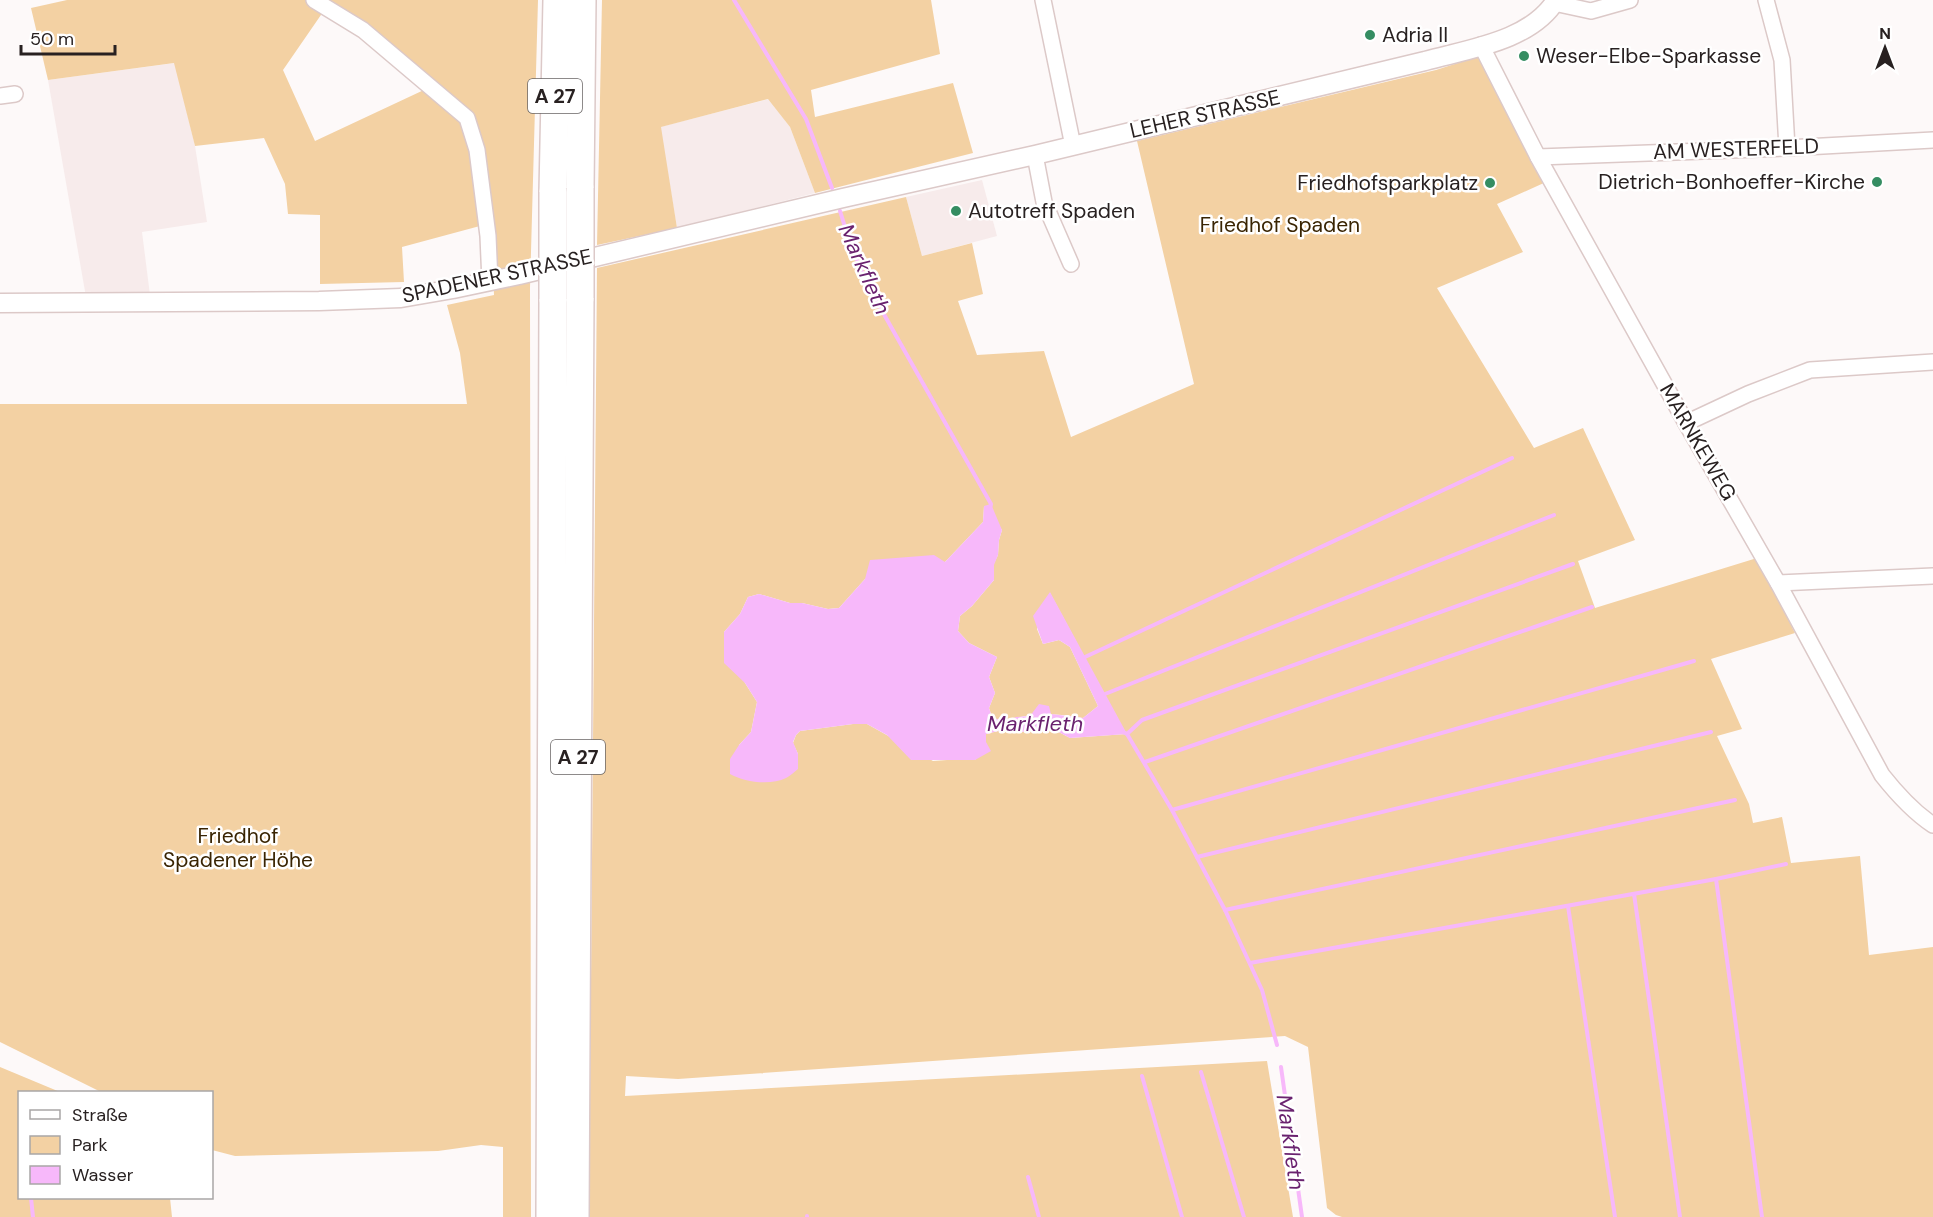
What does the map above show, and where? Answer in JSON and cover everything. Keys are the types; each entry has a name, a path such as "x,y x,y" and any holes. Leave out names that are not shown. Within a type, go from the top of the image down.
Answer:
{"highway":[{"name":"A 27","path":"550,1217 553,192 556,0"},
{"name":"A 27","path":"575,1217 582,0"}],"street":[{"path":"314,0 363,30 466,118 477,150 488,236 490,282"},
{"path":"1042,0 1073,146"},
{"name":"LEHER STRASSE","path":"1596,0 1627,1"},
{"path":"1766,0 1782,60 1787,148"},
{"name":"LEHER STRASSE","path":"843,198 1035,155 1418,63 1524,30 1540,19 1555,2 1591,11 1627,1"},
{"name":"MARNKEWEG","path":"1481,45 1538,157 1778,583 1882,775 1910,807 1933,825"},
{"name":"AM WESTERFELD","path":"1538,157 1933,140"},
{"path":"1035,155 1044,202 1071,264"},
{"name":"SPADENER STRASSE","path":"0,303 319,301 401,298 490,282 843,198"},
{"path":"1686,423 1748,394 1810,370 1933,362"},
{"path":"1778,583 1933,576"}],"shaded area":[{"path":"175,63 195,146 207,222 142,232 150,295 86,297 48,80"},
{"path":"769,99 790,127 815,193 677,228 660,127"},
{"path":"982,180 997,236 922,256 906,197"}],"green space":[{"name":"Friedhof Spadener Höhe","path":"67,0 538,0 530,288 531,1217 503,1217 503,1147 481,1145 438,1151 235,1156 213,1150 213,1091 99,1091 0,1042 0,404 467,404 460,353 447,305 494,295 491,223 402,247 404,282 320,284 320,215 288,214 285,184 264,138 195,146 174,63 48,80 31,8","holes":["323,12 362,35 426,89 315,141 283,70"]},
{"path":"602,0 931,0 940,54 811,90 815,117 953,83 973,153 815,193 790,127 768,99 661,127 677,228 597,245"},
{"name":"Friedhof Spaden","path":"1480,56 1546,182 1497,204 1523,252 1437,288 1534,448 1583,428 1635,540 1578,561 1595,608 1757,558 1795,633 1711,659 1742,729 1717,736 1749,804 1753,823 1782,817 1791,863 1860,856 1869,955 1933,947 1933,1217 1342,1217 1327,1208 1308,1047 1285,1036 678,1079 626,1076 625,1096 1267,1061 1293,1217 589,1217 597,268 906,197 922,256 972,243 983,294 958,301 977,355 1044,351 1071,437 1194,384 1137,141 1436,70","holes":["984,506 1002,530 998,555 993,565 994,580 972,606 960,616 958,631 969,643 997,657 989,677 995,693 989,708 992,717 1004,722 1023,716 1043,714 1083,718 1098,706 1070,647 1059,640 1043,644 1037,629 1050,593 1126,734 1070,738 1053,729 1020,732 1002,730 986,734 986,742 975,760 933,761 867,724 800,731 793,743 798,754 739,745 751,732 757,702 745,683 724,632 740,614 748,597 759,594 790,603 802,603 828,609 839,608 865,579 945,562 983,522"]},
{"path":"0,1067 58,1091 18,1091 18,1199 170,1199 172,1217 0,1217"}],"water":[{"path":"991,504 1002,530 994,565 994,580 972,606 960,616 958,631 969,643 997,657 989,677 995,693 989,708 992,717 1004,722 1016,717 1030,716 1039,704 1049,706 1051,714 1083,718 1098,706 1070,647 1059,640 1043,644 1033,616 1050,592 1127,734 1070,738 1053,729 1020,732 1002,730 986,734 986,742 991,751 975,760 911,760 887,735 867,724 853,724 800,731 793,742 798,754 798,769 786,778 772,782 757,782 730,774 730,759 751,732 757,702 745,683 724,663 724,632 740,614 748,597 759,594 790,603 802,603 828,609 839,608 865,579 870,560 934,555 945,562 983,522 984,506"}],"waterway":[{"name":"Markfleth","path":"734,0 806,119 832,188"},
{"name":"Markfleth","path":"840,211 850,243 868,286 991,504 990,509"},
{"path":"1085,657 1512,458"},
{"path":"1105,694 1554,515"},
{"path":"1127,734 1142,720 1573,564"},
{"path":"1145,762 1592,607"},
{"path":"1172,810 1694,661"},
{"name":"Markfleth","path":"1123,732 1127,734 1172,810 1225,910 1262,990 1277,1045"},
{"path":"1197,857 1711,732"},
{"path":"1225,910 1735,800"},
{"path":"1250,963 1716,879 1786,864"},
{"path":"1716,879 1762,1217"},
{"path":"1634,894 1680,1217"},
{"path":"1568,906 1615,1217"},
{"name":"Markfleth","path":"1281,1067 1302,1217"},
{"path":"1201,1072 1244,1217"},
{"path":"1142,1076 1182,1217"},
{"path":"1028,1177 1039,1217"},
{"path":"31,1199 33,1217"}],"place":[{"name":"Adria II","path":"1370,35"},
{"name":"Weser-Elbe-Sparkasse","path":"1524,56"},
{"name":"Dietrich-Bonhoeffer-Kirche","path":"1877,182"},
{"name":"Friedhofsparkplatz","path":"1490,183"},
{"name":"Autotreff Spaden","path":"956,211"}]}
